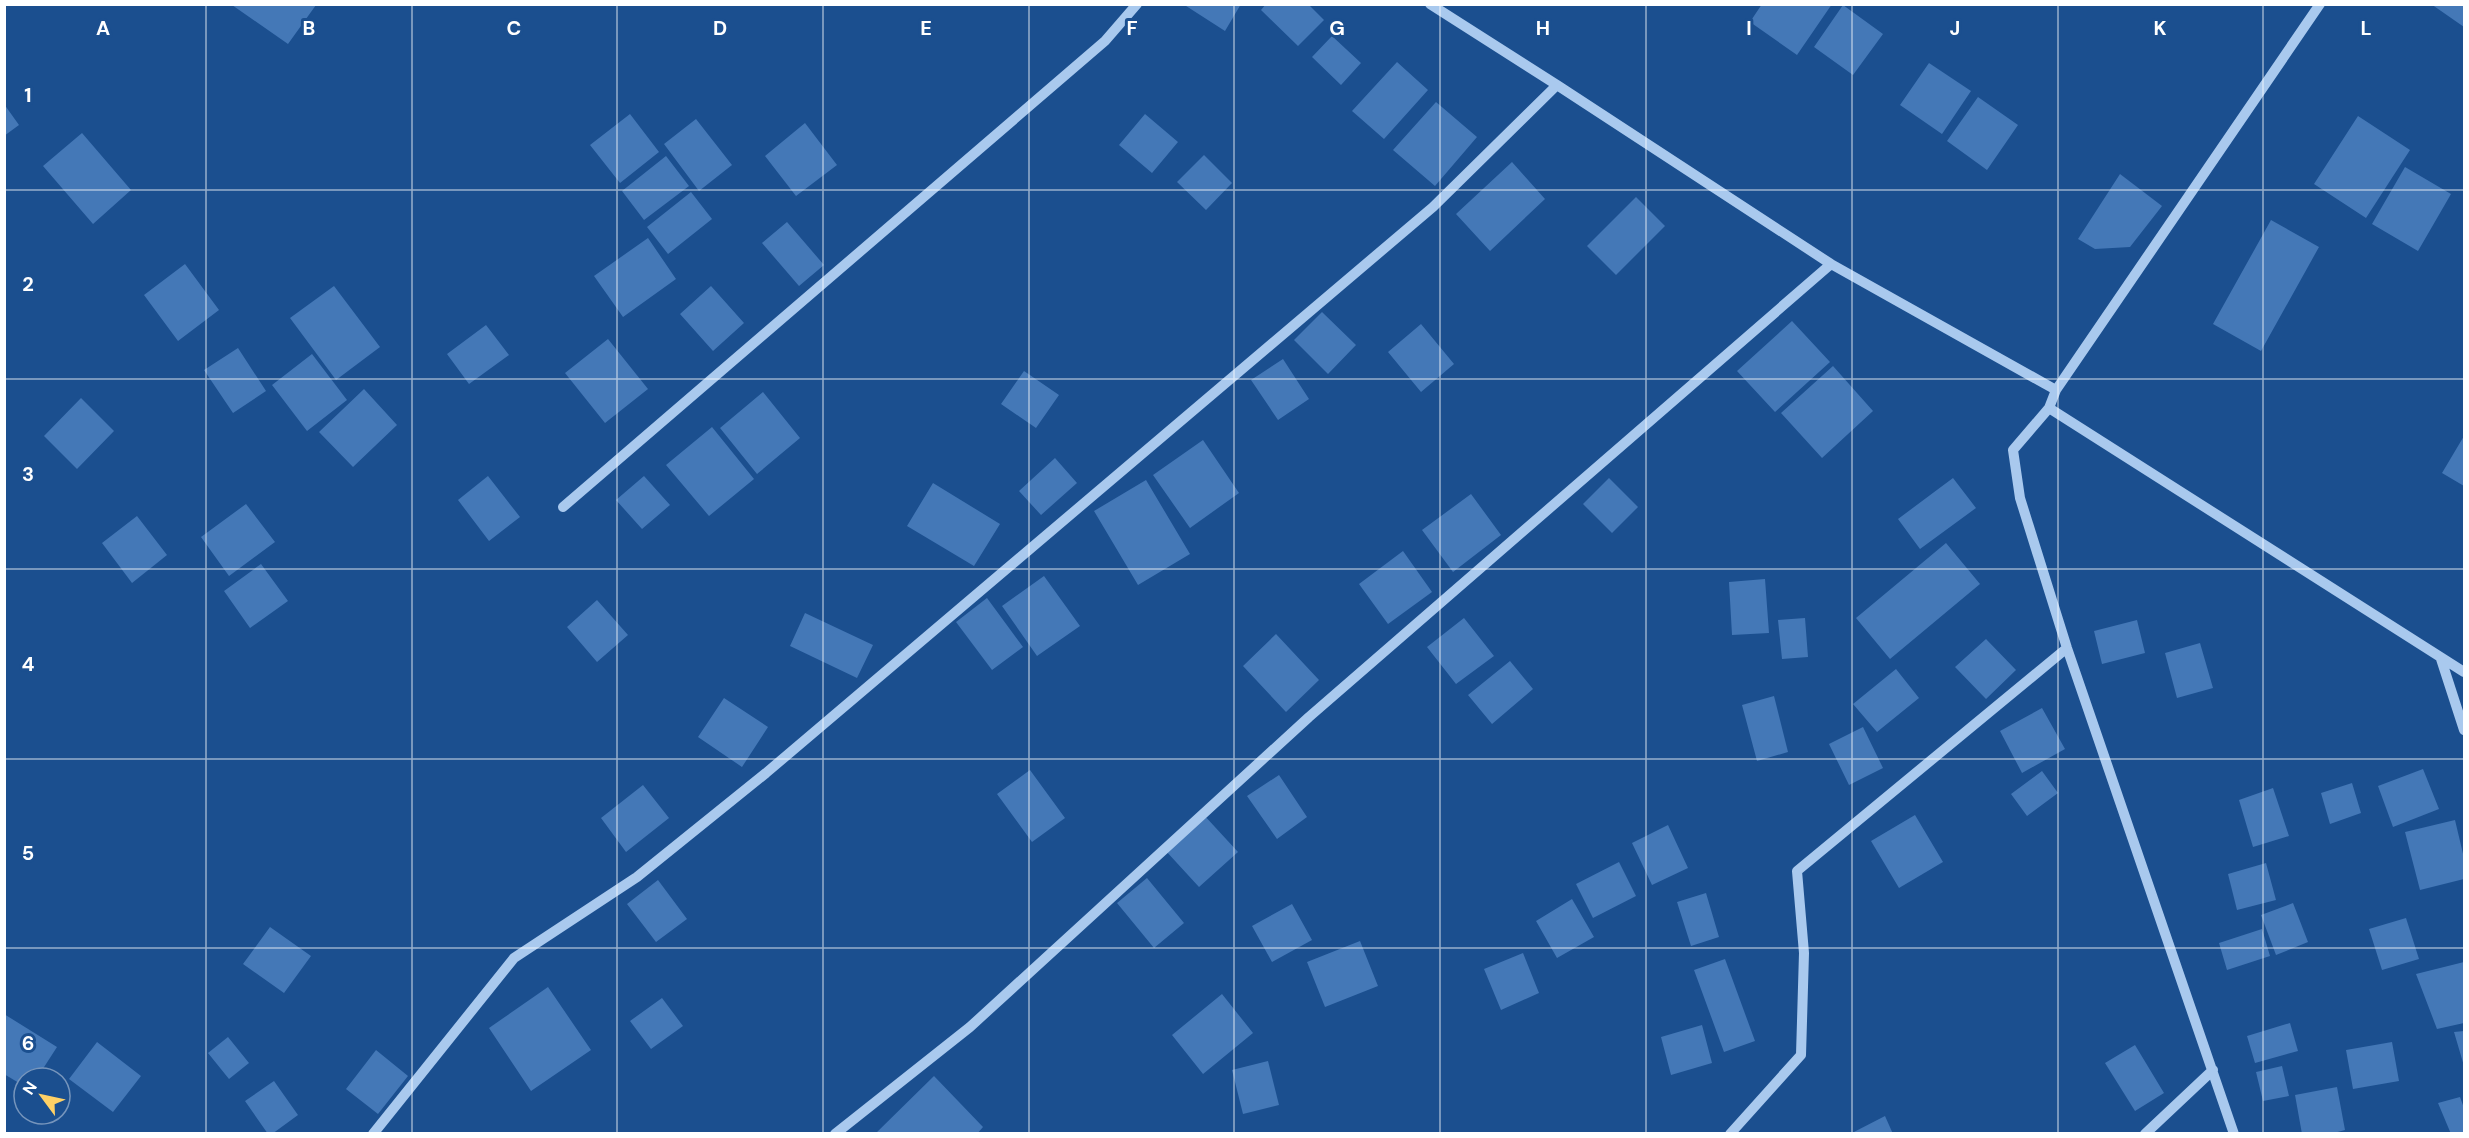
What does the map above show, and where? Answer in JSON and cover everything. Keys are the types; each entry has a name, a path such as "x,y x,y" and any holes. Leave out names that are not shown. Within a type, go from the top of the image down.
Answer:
{"street":[{"path":"563,507 1105,41 1137,4"},
{"path":"1430,4 1831,264 2056,390"},
{"path":"2234,1134 2067,648 2020,498 2013,450 2049,408 2056,390 2320,4"},
{"path":"373,1134 514,958 637,877 766,773 1433,207 1557,85"},
{"path":"835,1134 970,1026 1309,717 1831,264"},
{"path":"2049,408 2464,672"},
{"path":"1730,1134 1800,1054 1804,953 1797,871 2067,648"},
{"path":"2441,659 2464,730"},
{"path":"2145,1134 2213,1070"}],"building":[{"path":"1183,4 1241,4 1225,31"},
{"path":"1266,4 1308,4 1324,20 1298,46 1261,10"},
{"path":"1762,4 1832,4 1797,55 1750,22"},
{"path":"2431,4 2464,4 2464,27"},
{"path":"232,5 316,5 288,44"},
{"path":"1843,5 1883,34 1853,75 1814,47"},
{"path":"1332,36 1361,63 1341,85 1312,57"},
{"path":"1397,62 1428,90 1384,139 1352,111"},
{"path":"1929,63 1971,91 1942,134 1900,105"},
{"path":"1978,97 2018,125 1987,170 1947,141"},
{"path":"1436,102 1477,137 1435,186 1393,150"},
{"path":"4,104 19,125 4,136"},
{"path":"630,114 659,152 620,183 590,145"},
{"path":"1145,114 1178,142 1152,173 1119,145"},
{"path":"2358,116 2410,150 2366,218 2314,184"},
{"path":"696,119 732,165 699,191 664,144"},
{"path":"805,123 837,165 796,196 765,156"},
{"path":"82,133 131,190 93,224 43,166"},
{"path":"1204,155 1232,183 1206,210 1177,182"},
{"path":"666,156 689,186 644,220 622,191"},
{"path":"1512,162 1545,199 1490,251 1456,214"},
{"path":"2405,167 2451,194 2418,251 2372,224"},
{"path":"2120,174 2162,206 2130,247 2095,249 2078,239"},
{"path":"691,192 712,219 668,254 647,227"},
{"path":"1636,197 1665,226 1616,275 1587,246"},
{"path":"2271,220 2319,247 2261,351 2213,324"},
{"path":"787,222 824,265 799,286 762,243"},
{"path":"648,238 676,279 623,317 594,276"},
{"path":"185,264 219,310 178,341 144,295"},
{"path":"334,286 380,347 336,380 290,318"},
{"path":"711,286 744,323 713,351 680,314"},
{"path":"1322,312 1356,345 1328,374 1294,340"},
{"path":"1792,321 1830,362 1775,412 1737,371"},
{"path":"1421,324 1454,364 1421,392 1388,352"},
{"path":"486,325 509,355 469,384 447,354"},
{"path":"608,339 648,389 605,423 565,373"},
{"path":"238,348 266,391 233,413 204,370"},
{"path":"312,354 347,400 307,431 272,385"},
{"path":"1283,359 1309,399 1278,420 1251,380"},
{"path":"1833,366 1873,411 1822,458 1781,413"},
{"path":"1024,371 1059,395 1036,428 1001,404"},
{"path":"364,389 397,425 353,467 319,432"},
{"path":"763,392 800,438 757,474 720,428"},
{"path":"81,398 114,431 77,469 44,436"},
{"path":"712,427 754,479 709,516 666,465"},
{"path":"2464,436 2464,486 2442,473"},
{"path":"1203,440 1239,493 1190,528 1153,475"},
{"path":"1055,458 1077,483 1041,515 1019,491"},
{"path":"488,476 520,517 489,541 458,500"},
{"path":"644,476 670,505 642,529 616,500"},
{"path":"1609,478 1638,507 1612,533 1583,504"},
{"path":"1953,478 1976,508 1920,549 1898,519"},
{"path":"1146,480 1190,554 1138,585 1094,511"},
{"path":"933,483 1000,524 974,566 907,526"},
{"path":"1471,494 1501,535 1453,572 1422,530"},
{"path":"246,504 275,542 229,576 201,537"},
{"path":"137,516 167,555 132,583 102,543"},
{"path":"1946,543 1980,584 1890,659 1856,618"},
{"path":"1403,551 1432,592 1388,624 1359,584"},
{"path":"261,564 288,601 250,628 224,591"},
{"path":"1044,576 1080,626 1037,656 1002,606"},
{"path":"1765,579 1769,633 1732,635 1729,582"},
{"path":"987,598 1023,647 992,670 956,622"},
{"path":"597,600 628,635 597,662 567,627"},
{"path":"805,613 873,645 857,678 790,646"},
{"path":"1464,618 1494,656 1456,684 1427,647"},
{"path":"1805,618 1808,657 1782,659 1778,620"},
{"path":"2137,620 2145,653 2102,664 2094,631"},
{"path":"1276,634 1319,680 1286,712 1243,666"},
{"path":"1986,639 2016,670 1986,699 1955,667"},
{"path":"2200,643 2213,688 2177,698 2165,653"},
{"path":"1510,661 1533,689 1492,724 1468,695"},
{"path":"1896,669 1919,698 1877,732 1853,704"},
{"path":"1774,696 1788,752 1757,761 1742,705"},
{"path":"724,698 768,727 742,767 698,737"},
{"path":"2042,708 2065,749 2022,773 2000,731"},
{"path":"1863,727 1883,768 1849,785 1829,744"},
{"path":"2423,769 2439,809 2393,827 2378,786"},
{"path":"1030,770 1065,818 1032,842 997,794"},
{"path":"2042,771 2058,793 2027,816 2011,794"},
{"path":"1279,775 1307,817 1277,839 1247,796"},
{"path":"2352,783 2361,813 2330,824 2321,793"},
{"path":"643,785 669,818 626,852 601,818"},
{"path":"2273,788 2289,836 2253,847 2239,800"},
{"path":"1203,814 1238,852 1199,887 1165,850"},
{"path":"1915,815 1943,862 1899,888 1871,841"},
{"path":"2455,820 2464,858 2464,879 2420,890 2405,832"},
{"path":"1668,825 1688,868 1652,885 1632,843"},
{"path":"1619,862 1636,896 1593,918 1576,884"},
{"path":"2266,863 2276,900 2237,910 2228,874"},
{"path":"1147,878 1184,923 1154,948 1117,903"},
{"path":"658,880 687,919 656,942 627,904"},
{"path":"1706,893 1719,937 1691,946 1677,902"},
{"path":"1572,899 1594,937 1557,958 1536,921"},
{"path":"2293,903 2308,942 2276,955 2261,915"},
{"path":"1292,904 1312,940 1272,962 1252,926"},
{"path":"2406,918 2419,959 2382,970 2369,929"},
{"path":"270,927 311,956 284,993 243,964"},
{"path":"2262,929 2270,956 2227,970 2219,943"},
{"path":"1360,941 1378,986 1325,1007 1307,962"},
{"path":"1523,953 1539,993 1501,1010 1484,969"},
{"path":"1725,959 1755,1041 1724,1052 1694,970"},
{"path":"2464,962 2464,1023 2437,1029 2416,974"},
{"path":"548,987 591,1050 531,1091 489,1028"},
{"path":"1222,994 1253,1033 1203,1074 1172,1035"},
{"path":"662,998 683,1026 651,1049 630,1021"},
{"path":"4,1014 57,1047 45,1066 12,1066 12,1079 4,1074"},
{"path":"2290,1023 2298,1051 2255,1063 2247,1036"},
{"path":"1702,1025 1712,1063 1671,1075 1661,1037"},
{"path":"2464,1031 2464,1066 2454,1032"},
{"path":"228,1037 249,1063 229,1079 208,1053"},
{"path":"97,1042 141,1076 113,1112 72,1081 72,1075"},
{"path":"2392,1042 2399,1081 2353,1089 2346,1050"},
{"path":"2135,1045 2164,1093 2135,1111 2105,1063"},
{"path":"376,1050 408,1076 378,1114 346,1089"},
{"path":"1268,1061 1279,1105 1243,1114 1232,1070"},
{"path":"2282,1066 2289,1096 2263,1101 2256,1072"},
{"path":"934,1076 983,1127 977,1134 875,1134"},
{"path":"274,1081 298,1115 272,1134 268,1134 245,1101"},
{"path":"2337,1087 2345,1130 2330,1134 2302,1134 2295,1095"},
{"path":"2460,1097 2464,1108 2464,1134 2451,1134 2438,1103"},
{"path":"1885,1116 1893,1134 1850,1134"}]}
